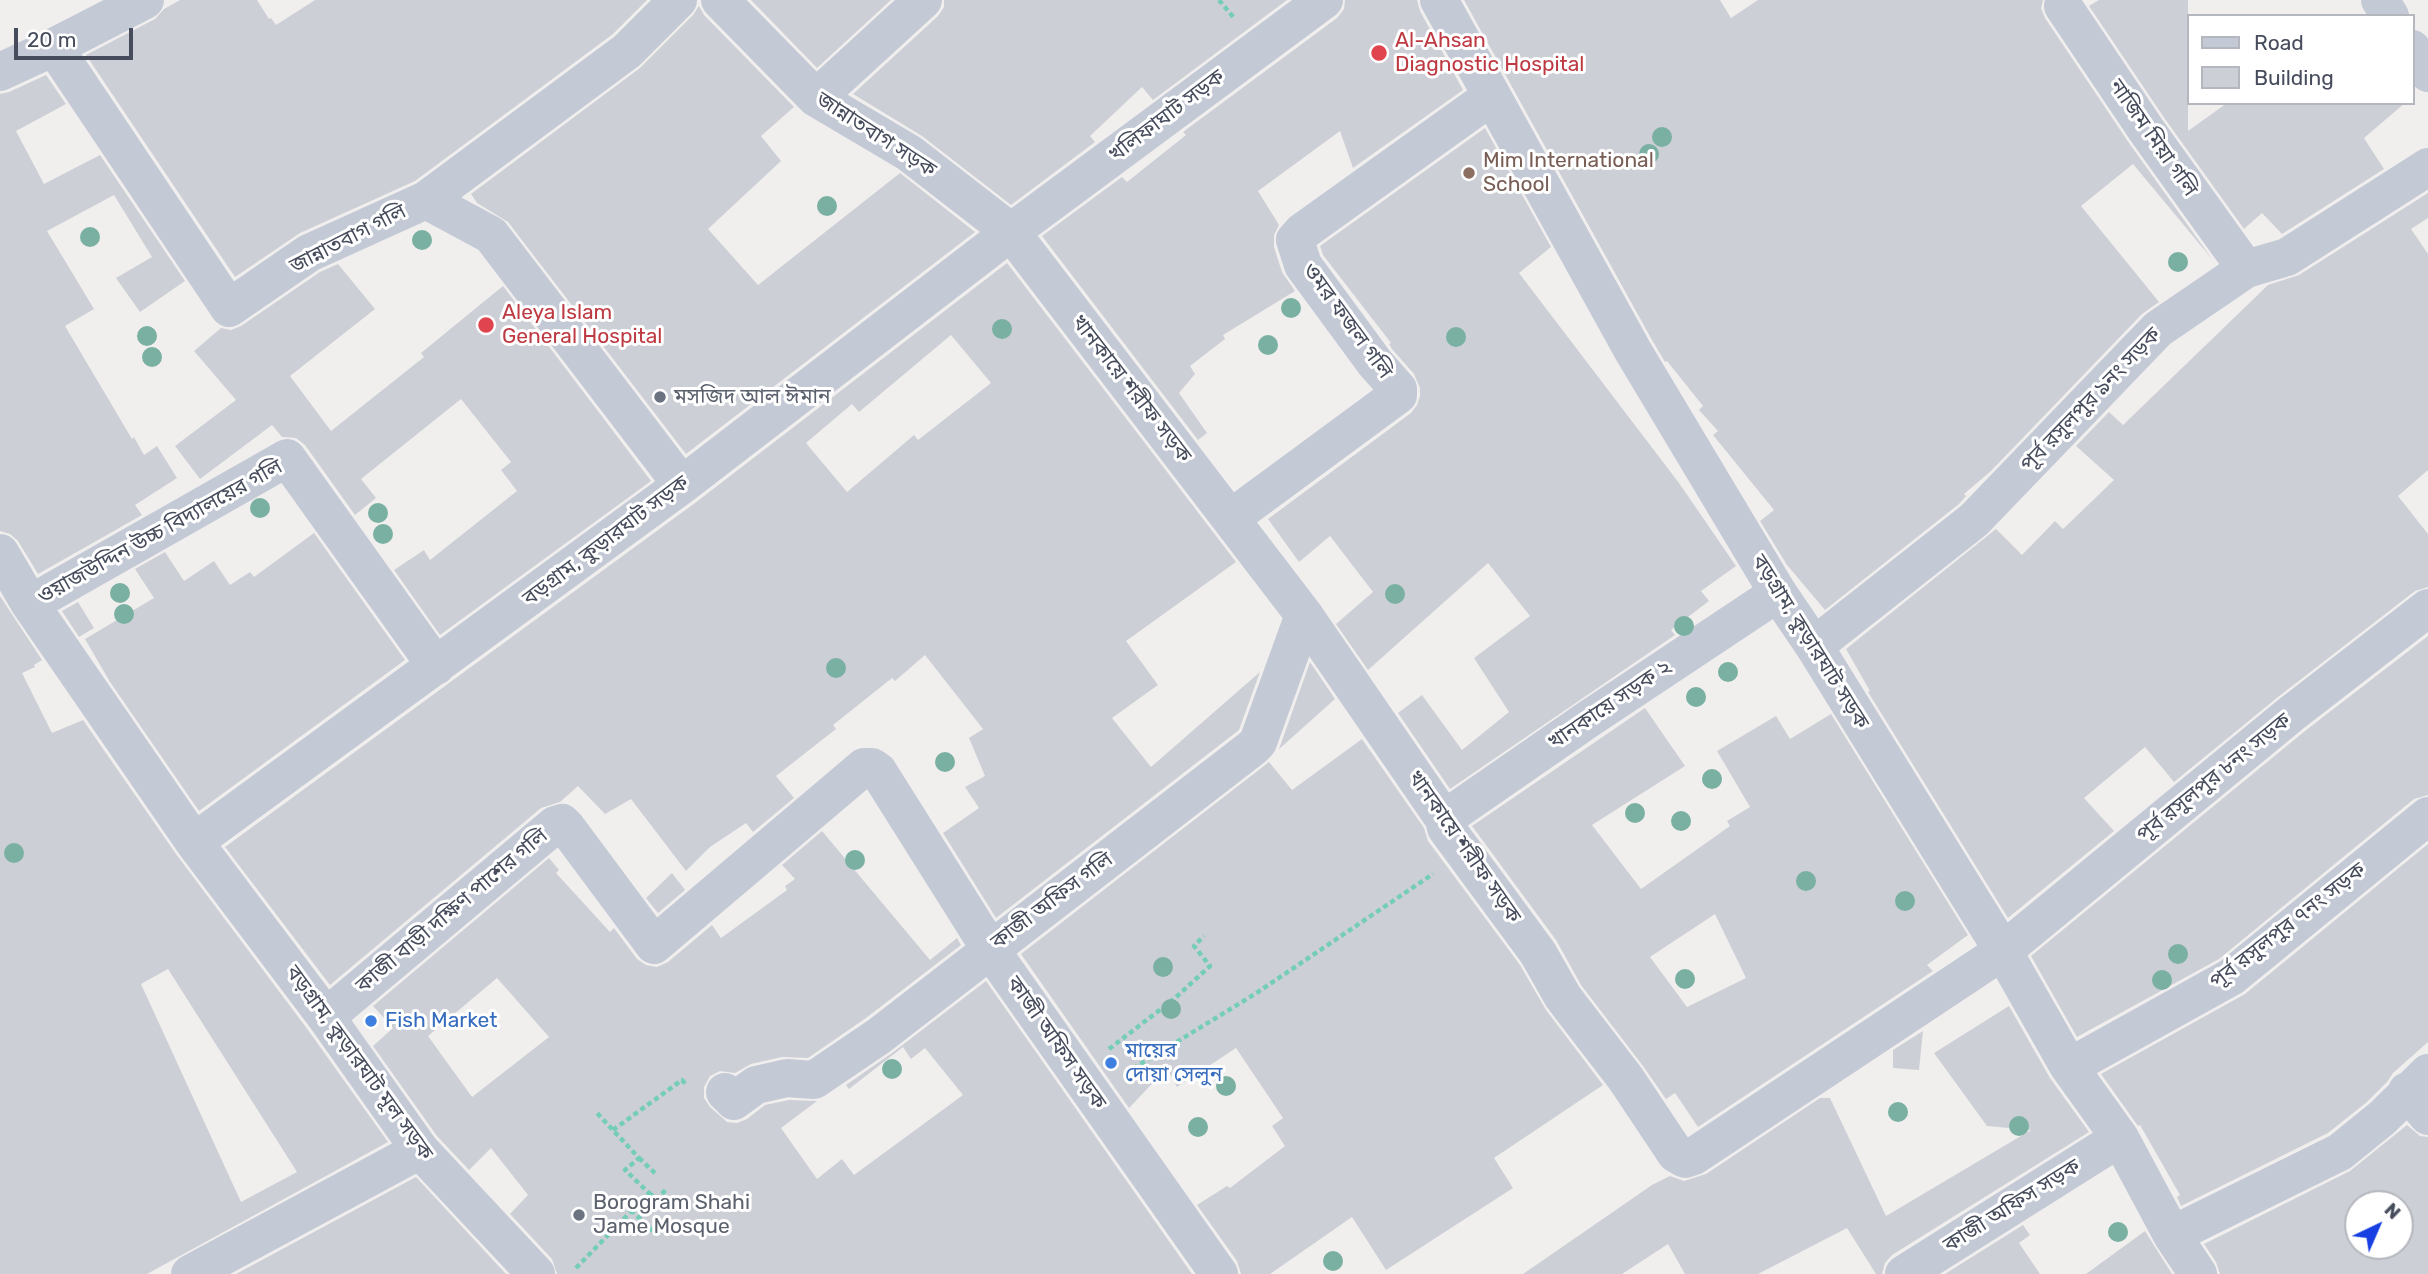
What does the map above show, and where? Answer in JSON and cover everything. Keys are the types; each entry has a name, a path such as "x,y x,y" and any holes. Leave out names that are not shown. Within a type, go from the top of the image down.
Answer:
{"street":[{"path":"0,72 145,0"},
{"name":"জান্নাতবাগ গলি","path":"54,47 229,308 309,253 426,200 627,51 678,0"},
{"name":"জান্নাতবাগ সড়ক","path":"720,0 816,98 909,153 1011,232"},
{"path":"816,98 923,0"},
{"name":"খলিফাঘাট সড়ক","path":"1011,232 1324,0"},
{"name":"বড়গ্রাম, কুড়ারঘাট সড়ক","path":"1438,0 1633,351 1778,593 1814,646 2003,951 2069,1067 2120,1138 2172,1235 2197,1274"},
{"name":"নাজিম মিয়া গলি","path":"2060,2 2147,131 2246,269"},
{"path":"2414,53 2428,73"},
{"name":"ওমর ফজল গলি","path":"1231,518 1398,395 1398,389 1375,363 1303,265 1295,240 1302,232 1492,96"},
{"name":"পূর্ব রসুলপুর ৯নং সড়ক","path":"1814,646 1974,520 2158,329 2246,269 2287,257 2428,167"},
{"path":"426,200 491,235 682,485"},
{"name":"বড়গ্রাম, কুড়ারঘাট সড়ক","path":"194,842 682,485 1011,232"},
{"name":"খানকায়ে শরীফ সড়ক","path":"1011,232 1304,614 1444,819 1446,828 1538,953 1563,997 1626,1079 1676,1154 1685,1159 1706,1149 2003,951"},
{"name":"ওয়াজউদ্দিন উচ্চ বিদ্যালয়ের গলি","path":"30,604 287,458 436,666"},
{"name":"বড়গ্রাম, কুড়ারঘাট মূল সড়ক","path":"0,553 30,604 194,842 326,1017 420,1150 536,1274"},
{"name":"খানকায়ে সড়ক ২","path":"1444,819 1778,593"},
{"name":"পূর্ব রসুলপুর ৮নং সড়ক","path":"2003,951 2291,714 2428,608"},
{"name":"কাজী অফিস গলি","path":"725,1093 734,1101 756,1085 786,1078 814,1080 878,1036 1258,743 1304,614"},
{"name":"কাজী বাড়ী দক্ষিণ পাশের গলি","path":"326,1017 555,825 562,823 567,828 654,944 864,767 872,767 878,771"},
{"name":"কাজী অফিস সড়ক","path":"878,771 990,948 1219,1274"},
{"name":"পূর্ব রসুলপুর ৭নং সড়ক","path":"2069,1067 2231,977 2428,816"},
{"path":"2172,1235 2340,1152 2382,1118 2421,1093"},
{"name":"কাজী অফিস সড়ক","path":"1904,1274 2120,1138"},
{"path":"190,1274 420,1150"}],"path":[{"path":"1085,1083 1255,994 1464,852"},
{"path":"1085,1083 1139,1027 1210,966 1194,946 1204,936"},
{"path":"613,1130 682,1080 688,1087"},
{"path":"596,1112 657,1175"},
{"path":"639,1158 625,1170 656,1199 668,1188"},
{"path":"570,1274 649,1193"},
{"path":"631,1210 657,1235"}],"building":[{"path":"180,0 257,0 276,25 315,0 647,0 613,34 415,181 300,233 235,277 86,55 155,19 164,9"},
{"path":"751,0 891,0 817,68"},
{"path":"944,0 1287,0 1153,100 1142,87 1090,136 1095,142 1011,205 922,136 853,94 938,16 944,7"},
{"path":"1345,0 1417,0 1420,11 1463,90 1353,168 1340,131 1258,191 1279,225 1274,235 1274,247 1282,272 1295,291 1223,335 1225,339 1190,366 1195,374 1179,393 1207,433 1198,440 1042,236 1122,177 1127,182 1186,135 1183,132 1337,18 1344,9"},
{"path":"1464,0 1720,0 1731,18 1758,0 2043,0 2041,8 2045,18 2129,143 2212,259 2133,164 2081,206 2159,302 2142,314 1991,471 1964,494 1966,496 1959,504 1825,610 1787,565 1760,521 1774,510 1713,435 1718,431 1699,410 1703,406 1667,361 1665,362"},
{"path":"2099,0 2188,0 2188,131 2224,105 2403,105 2364,138 2384,169 2282,234 2262,213 2244,229 2089,6"},
{"path":"699,6 704,15 794,107 761,136 781,161 708,229 758,285 900,173 975,232 686,454 508,222 477,203 471,194 640,68"},
{"path":"46,75 66,104 16,131 44,184 100,155 185,281 140,312 116,278 152,257 114,195 47,231 94,309 65,326 132,439 134,437 144,455 157,446 177,478 135,505 142,515 38,574 18,541 10,534 0,531 0,94"},
{"path":"1485,128 1551,247 1519,273 1679,483 1736,566 1701,591 1709,601 1671,630 1675,635 1450,789 1398,713 1422,695 1462,750 1509,712 1474,658 1530,616 1488,563 1368,670 1336,624 1373,592 1330,536 1299,562 1268,519 1411,413 1420,396 1420,388 1414,374 1392,349 1389,344 1391,343 1323,255 1320,246"},
{"path":"2428,193 2428,218 2411,229 2428,254 2428,470 2398,496 2428,534 2428,587 2415,591 2174,782 2145,747 2084,798 2114,831 2008,918 1868,692 1870,691 1846,649 1996,529 2022,555 2055,521 2063,529 2114,480 2076,446 2109,412 2123,425 2268,285 2299,275"},
{"path":"1007,263 1236,562 1126,641 1158,685 1112,718 1151,767 1260,672 1239,730 996,918 943,833 979,808 965,787 985,776 969,738 983,729 925,655 895,681 892,678 833,725 836,729 776,776 794,798 753,832 746,823 710,847 686,871 631,799 605,814 578,786 560,802 541,808 330,985 225,847 695,503","holes":["951,335 991,383 918,440 914,435 847,492 806,443 852,404 859,412"]},
{"path":"338,264 375,309 290,376 331,431 424,357 421,353 503,286 651,481 440,635 394,570 424,550 430,560 517,491 501,470 511,462 461,399 361,479 376,498 355,515 305,445 296,438 282,437 272,425 200,479 175,446 236,400 194,351 221,328 231,330 241,326 320,272"},
{"path":"314,533 405,660 199,811 110,682 85,639 154,598 135,569 165,552 184,581 214,561 230,585 250,572 254,577"},
{"path":"0,596 42,660 22,673 52,733 83,720 176,854 388,1142 147,1274 0,1274","holes":["168,969 297,1172 241,1202 141,984"]},
{"path":"78,602 94,628 79,637 62,611"},
{"path":"2428,636 2428,795 2414,799 2219,959 2077,1037 2031,956 2305,731"},
{"path":"1310,662 1335,699 1278,750 1279,749"},
{"path":"1645,708 1685,766 1592,825 1641,889 1730,826 1727,821 1750,807 1717,751 1776,716 1790,739 1831,714 1968,935 1927,965 1933,971 1698,1127 1675,1093 1666,1099 1581,985 1556,940 1472,826","holes":["1715,914 1746,978 1687,1007 1650,957"]},
{"path":"1362,739 1424,828 1428,841 1520,965 1546,1010 1603,1085 1494,1158 1513,1188 1386,1270 1352,1217 1270,1274 1241,1274 1237,1261 1197,1205 1227,1186 1230,1188 1285,1146 1272,1126 1283,1118 1236,1048 1177,1087 1167,1068 1129,1108 1021,954 1269,762 1292,790"},
{"path":"822,831 930,960 957,938 961,945 866,1018 808,1058 782,1057 751,1064 735,1073 720,1071 710,1076 704,1087 704,1098 710,1107 727,1122 737,1123 765,1105 789,1100 817,1101 781,1128 817,1179 842,1159 854,1175 963,1095 925,1048 911,1059 903,1047 849,1089 846,1085 986,981 1192,1274 557,1274 552,1259 510,1214 528,1195 491,1148 469,1170 437,1136 373,1046 393,1028 373,1006 549,858 559,870 556,873 610,932 614,928 637,959 646,965 657,967 668,962 712,925 721,938 787,890 785,886 795,879 782,865","holes":["497,978 549,1037 472,1097 428,1036"]},
{"path":"2428,844 2428,1042 2393,1073 2367,1102 2328,1133 2181,1206 2177,1197 2180,1195 2140,1125 2138,1126 2101,1074 2245,994"},
{"path":"672,873 685,890 658,913 646,898"},
{"path":"2009,1006 2050,1078 2089,1132 1892,1255 1885,1263 1882,1274 1876,1274 1847,1228 1758,1274 1685,1274 1668,1244 1622,1274 1523,1274 1652,1185 1670,1176 1684,1181 1706,1174 1820,1098 1830,1098 1886,1216 2031,1130 1987,1126 1934,1053"},
{"path":"1923,1031 1919,1070 1893,1068 1893,1050"},
{"path":"2407,1125 2420,1136 2428,1137 2428,1274 2220,1274 2216,1262 2204,1244 2350,1171"},
{"path":"416,1177 506,1274 236,1274"},
{"path":"2023,1225 2030,1235 2019,1243 2040,1274 1945,1274"},
{"path":"2145,1231 2172,1274 2086,1274"}],"place":[{"name":"Al-Ahsan Diagnostic Hospital","path":"1379,53"},
{"name":"Mim International School","path":"1469,173"},
{"name":"Aleya Islam General Hospital","path":"486,325"},
{"name":"মসজিদ আল ঈমান","path":"660,397"},
{"name":"Fish Market","path":"371,1021"},
{"name":"মায়ের দোয়া সেলুন","path":"1111,1063"},
{"name":"Borogram Shahi Jame Mosque","path":"579,1215"}]}
